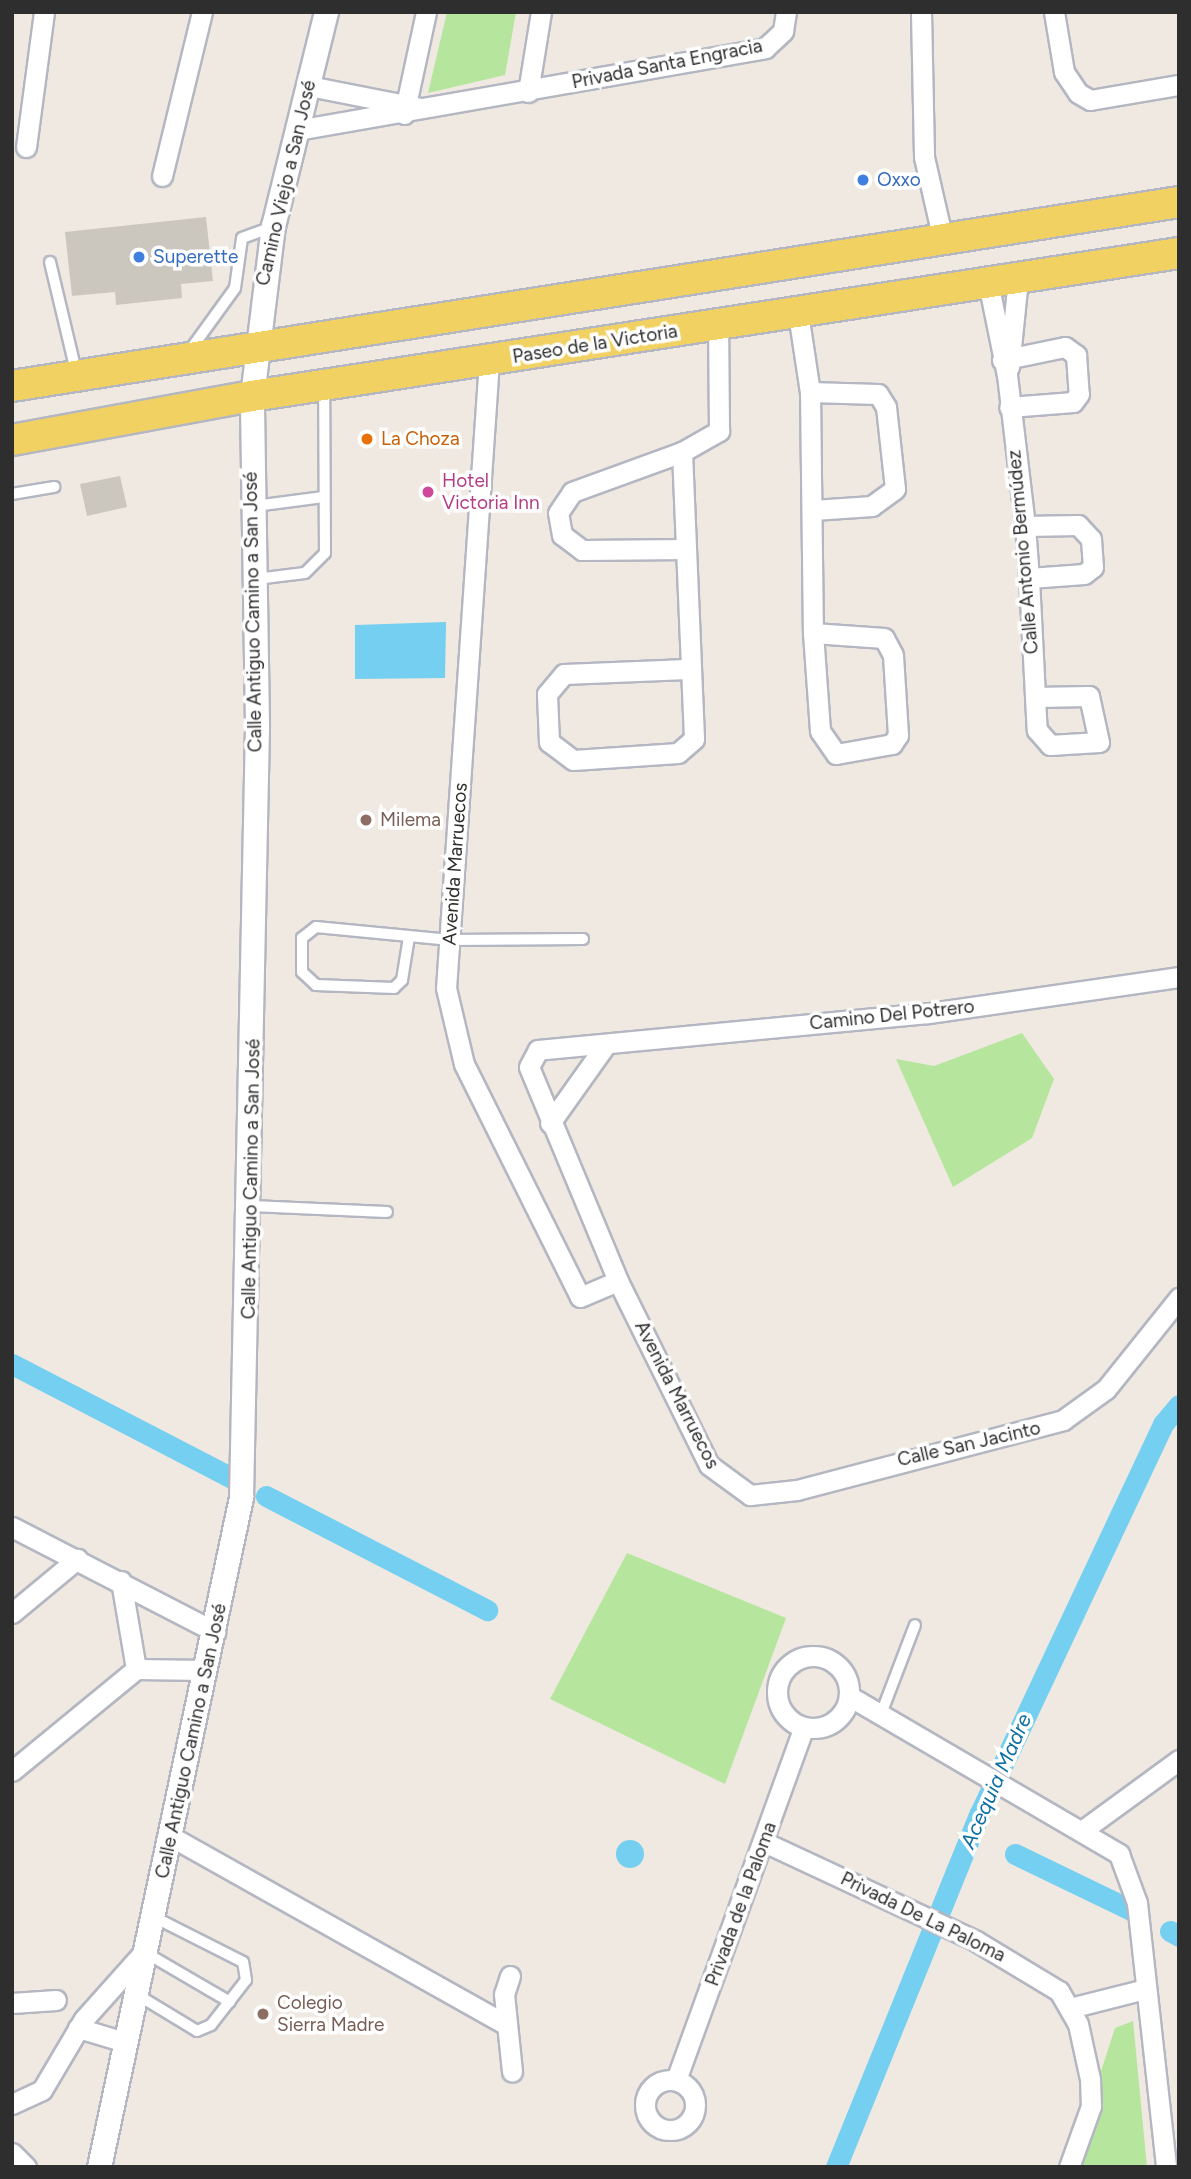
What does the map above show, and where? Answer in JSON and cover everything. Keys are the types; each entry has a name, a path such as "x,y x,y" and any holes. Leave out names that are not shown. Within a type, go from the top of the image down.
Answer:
{"main road":[{"path":"12,386 256,350 1179,202"},
{"name":"Paseo de la Victoria","path":"12,440 252,396 1179,253"}],"street":[{"path":"26,147 44,12"},
{"path":"162,176 202,12"},
{"name":"Camino Viejo a San José","path":"252,396 274,226 326,12"},
{"path":"411,109 426,12"},
{"path":"528,92 541,12"},
{"name":"Privada Santa Engracia","path":"298,130 411,109 528,92 765,48 783,31 786,12"},
{"path":"921,12 924,157 943,240"},
{"path":"1054,12 1065,72 1090,100 1179,85"},
{"name":"Privada Santa Engracia","path":"309,86 411,109"},
{"name":"Calle Antonio Bermúdez","path":"1018,278 1007,364 1009,407 1025,526 1029,578 1035,697 1037,730 1050,745 1091,748 1101,739 1089,696 1035,697"},
{"name":"Calle Antonio Bermúdez","path":"988,282 1007,364"},
{"path":"798,313 810,392 813,633 823,741 836,754 892,744 898,735 893,655 884,638 813,633"},
{"path":"686,549 582,550 562,535 558,513 572,492 682,452 719,431 718,325"},
{"path":"1007,364 1069,348 1076,355 1079,394 1068,403 1009,407"},
{"name":"Avenida Marruecos","path":"489,360 450,940 450,1016 470,1076 580,1297 618,1281"},
{"path":"810,392 878,394 886,407 895,489 872,506 813,510"},
{"name":"Calle Antiguo Camino a San José","path":"99,2167 215,1632 244,1458 251,1206 252,396"},
{"path":"682,452 687,668 694,739 683,752 573,760 549,742 547,694 564,674 687,668"},
{"path":"1025,526 1078,525 1091,539 1093,567 1084,574 1029,578"},
{"name":"Camino Del Potrero","path":"538,1050 604,1047 928,1013 1179,977"},
{"path":"550,1123 604,1047"},
{"name":"Avenida Marruecos","path":"538,1050 529,1075 618,1281 709,1465 750,1495"},
{"name":"Calle San Jacinto","path":"750,1495 797,1490 1063,1420 1105,1389 1179,1298"},
{"path":"12,1527 121,1581 158,1608 215,1632"},
{"path":"12,1613 77,1559"},
{"path":"121,1581 136,1669"},
{"path":"826,1658 844,1673 849,1696 839,1718 804,1727 779,1704 778,1681 792,1662 826,1658"},
{"path":"12,1771 136,1669 206,1670"},
{"path":"849,1696 1083,1830 1119,1854 1134,1886 1166,2167"},
{"name":"Privada de la Paloma","path":"676,2080 804,1727"},
{"path":"1083,1830 1179,1760"},
{"path":"170,1836 507,2025"},
{"name":"Privada De La Paloma","path":"764,1842 976,1941 1045,1978 1074,2016"},
{"path":"12,2104 43,2090 78,2028 144,1952"},
{"path":"510,1976 504,1994 512,2073"},
{"path":"1069,2167 1091,2106 1074,2016 1145,1989"},
{"path":"12,2003 56,2000"},
{"path":"78,2028 125,2042"},
{"path":"12,2153 26,2167"}],"lane":[{"path":"183,361 235,288 242,238 274,226"},
{"path":"50,262 77,375"},
{"path":"253,579 304,573 321,564 324,385"},
{"path":"12,494 54,487"},
{"path":"251,507 323,497"},
{"path":"409,937 402,980 394,988 316,985 302,972 302,937 316,927 450,940 583,939"},
{"path":"251,1206 387,1212"},
{"path":"881,1714 915,1625"},
{"path":"136,1993 190,2031 211,2025 246,1980 243,1962 152,1916"},
{"path":"144,1952 230,2002"}],"green space":[{"path":"447,12 516,12 505,75 428,93"},
{"path":"1022,1033 1054,1079 1032,1138 953,1187 896,1059 934,1066"},
{"path":"627,1553 786,1618 725,1784 550,1699"},
{"path":"1133,2021 1147,2167 1070,2167 1115,2028"}],"water":[{"path":"446,622 445,678 355,679 355,625"},
{"path":"630,1840 640,1844 644,1854 640,1864 630,1868 620,1864 616,1854 620,1844"}],"building":[{"name":"Superette","path":"206,217 213,281 181,284 182,298 116,305 115,292 72,296 65,232"},
{"path":"120,476 127,507 87,516 80,484"}],"waterway":[{"path":"12,1364 232,1478"},
{"name":"Acequia Madre","path":"836,2167 980,1813 1163,1424 1179,1405"},
{"path":"266,1496 487,1610"},
{"path":"1015,1854 1131,1910"},
{"path":"1170,1931 1179,1936"}],"place":[{"name":"Oxxo","path":"863,180"},
{"name":"Superette","path":"139,257"},
{"name":"La Choza","path":"367,439"},
{"name":"Hotel Victoria Inn","path":"428,492"},
{"name":"Milema","path":"366,820"},
{"name":"Colegio Sierra Madre","path":"263,2014"}]}
